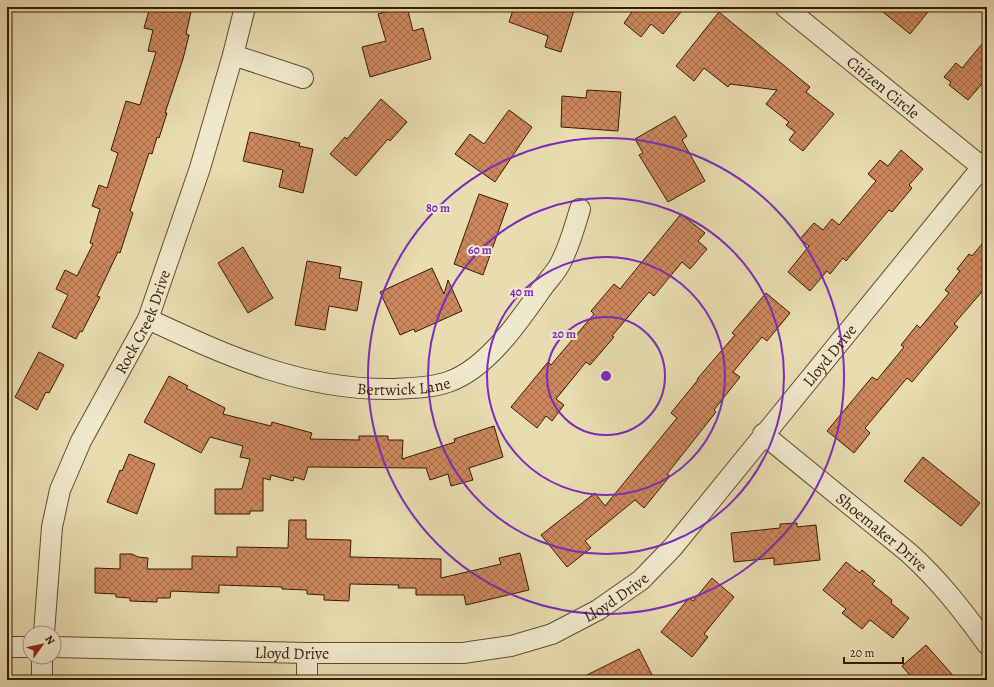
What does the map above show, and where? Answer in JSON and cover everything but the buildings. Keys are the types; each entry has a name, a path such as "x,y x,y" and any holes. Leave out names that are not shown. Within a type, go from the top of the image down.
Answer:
{"street":[{"name":"Rock Creek Drive","path":"45,625 52,527 60,490 81,441 148,319 200,168 233,55 245,7"},
{"name":"Citizen Circle","path":"785,7 984,164"},
{"path":"233,55 304,78"},
{"name":"Lloyd Drive","path":"62,647 307,653 463,653 511,646 552,634 598,610 641,580 673,547 763,434 984,164"},
{"name":"Bertwick Lane","path":"148,319 220,352 278,373 331,385 371,389 418,388 449,382 473,369 499,344 535,299 562,261 580,209"},
{"name":"Shoemaker Drive","path":"763,434 909,553 930,572 952,597 987,644"},
{"path":"7,647 22,647"},
{"path":"307,653 308,680"},
{"path":"42,665 42,680"}]}
